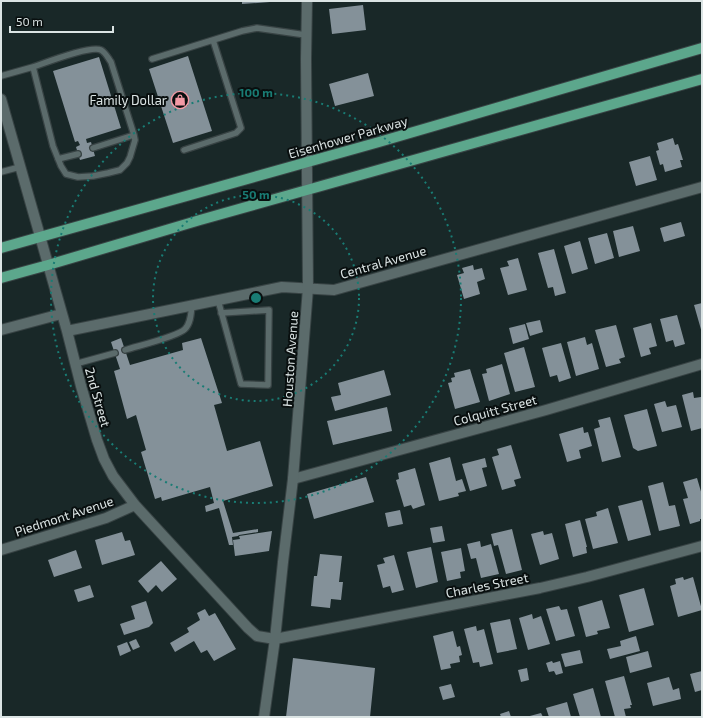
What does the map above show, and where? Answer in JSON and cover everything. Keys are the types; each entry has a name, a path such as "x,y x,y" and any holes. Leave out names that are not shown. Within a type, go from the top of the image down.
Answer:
{"main road":[{"name":"Eisenhower Parkway","path":"1,248 307,162 702,48"},
{"path":"1,278 200,220 702,79"}],"street":[{"name":"Houston Avenue","path":"264,717 275,639 293,479 308,288 307,1"},
{"name":"2nd Street","path":"1,99 75,364 104,459 113,476 135,505 248,628 257,636 275,639"},
{"name":"Central Avenue","path":"66,331 282,287 334,290 702,187"},
{"path":"1,330 61,314"},
{"name":"Colquitt Street","path":"293,479 546,410 702,364"},
{"name":"Piedmont Avenue","path":"1,550 106,518 135,505"},
{"name":"Charles Street","path":"275,639 540,588 588,577 702,546"}],"lane":[{"path":"152,59 242,31 257,28 306,35"},
{"path":"184,150 236,133 241,128 213,40"},
{"path":"1,76 83,51 94,49 100,50 106,54 111,62 135,140 127,163 120,170 93,176 78,177 66,174 53,146 33,67"},
{"path":"93,148 134,135"},
{"path":"58,159 78,154"},
{"path":"1,172 20,167"},
{"path":"218,300 221,313 241,384 268,385 269,310 221,313"},
{"path":"125,350 176,334 185,329 190,318 192,305"},
{"path":"75,364 115,353"}],"building":[{"path":"242,1 270,1 270,2 242,4"},
{"path":"363,5 366,30 332,34 329,9"},
{"name":"Family Dollar","path":"188,56 212,131 173,143 149,69"},
{"path":"99,57 121,128 86,139 87,143 91,142 95,156 80,160 76,147 80,145 78,141 75,142 53,71"},
{"path":"368,73 374,96 335,106 329,84"},
{"path":"673,138 675,145 678,144 683,160 680,160 682,167 665,172 663,164 660,165 656,151 659,150 657,143"},
{"path":"650,156 657,180 636,186 629,162"},
{"path":"681,222 685,236 664,242 660,228"},
{"path":"633,226 640,251 619,257 613,231"},
{"path":"607,233 614,258 595,264 588,238"},
{"path":"580,241 588,269 572,274 564,246"},
{"path":"554,249 566,293 555,296 553,287 548,288 538,253"},
{"path":"518,258 527,290 508,295 500,268 509,266 507,261"},
{"path":"473,265 474,270 482,268 485,279 477,282 480,294 464,299 457,275 464,273 462,268"},
{"path":"702,303 702,333 694,305"},
{"path":"677,315 685,344 675,347 673,340 666,342 660,319"},
{"path":"540,320 543,332 530,336 526,323"},
{"path":"651,323 657,346 649,348 651,354 641,357 633,328"},
{"path":"525,324 529,339 513,344 509,328"},
{"path":"616,325 625,357 619,359 621,363 606,367 595,330"},
{"path":"585,337 587,345 592,343 599,369 576,376 567,342"},
{"path":"121,338 130,365 183,350 182,343 201,338 222,403 214,405 227,451 260,441 273,486 223,501 233,533 258,529 258,532 232,537 233,545 229,545 219,508 206,512 205,506 214,503 210,487 162,501 161,497 155,499 141,452 146,450 136,415 127,419 114,371 120,369 111,342"},
{"path":"561,343 571,378 559,382 557,375 550,377 542,348"},
{"path":"524,347 535,387 515,392 504,353"},
{"path":"502,364 510,394 489,401 482,374 487,373 486,369"},
{"path":"470,369 480,402 455,409 448,383 452,382 451,378 455,377 454,373"},
{"path":"384,370 391,395 335,411 331,397 341,395 338,383"},
{"path":"693,392 694,398 701,397 702,428 691,431 682,395"},
{"path":"665,401 667,407 676,405 682,427 662,432 654,404"},
{"path":"387,407 392,431 333,445 327,421"},
{"path":"647,409 657,446 638,451 633,448 624,415"},
{"path":"610,417 621,457 602,462 594,429 600,427 598,420"},
{"path":"583,427 584,433 588,432 592,446 579,450 581,458 567,462 559,434"},
{"path":"511,445 521,478 514,480 516,486 502,490 492,457 499,455 497,449"},
{"path":"450,457 456,481 462,479 466,491 458,493 459,496 439,501 429,463"},
{"path":"485,458 487,467 482,468 487,486 470,491 462,464"},
{"path":"415,468 425,505 413,509 411,505 404,507 396,480 399,479 398,473"},
{"path":"366,477 374,502 314,519 307,494"},
{"path":"697,478 702,495 702,519 690,524 683,499 688,498 683,482"},
{"path":"663,482 669,506 675,505 680,526 659,531 648,486"},
{"path":"642,500 651,535 628,541 618,506"},
{"path":"608,508 618,543 593,549 585,519 597,516 596,512"},
{"path":"400,510 403,524 388,527 385,513"},
{"path":"580,520 587,547 587,553 573,557 565,524"},
{"path":"442,526 445,541 433,543 430,528"},
{"path":"512,529 522,570 506,574 498,545 494,546 491,534"},
{"path":"272,531 269,551 235,556 233,540 240,539 239,536"},
{"path":"543,531 544,535 552,533 559,559 540,565 531,534"},
{"path":"122,532 125,541 130,540 135,555 102,565 95,540"},
{"path":"480,541 481,547 491,544 499,574 481,578 476,558 471,559 467,544"},
{"path":"431,547 438,582 416,588 407,552"},
{"path":"461,548 465,571 460,572 461,578 447,581 441,552"},
{"path":"76,550 82,568 54,577 48,560"},
{"path":"320,554 342,556 339,582 343,582 341,600 331,599 330,608 311,606 314,576 317,576"},
{"path":"394,555 404,590 392,593 390,586 383,588 377,565 385,563 383,558"},
{"path":"161,561 177,579 162,592 156,585 148,593 138,581"},
{"path":"683,577 684,580 693,577 702,610 678,617 670,586 676,584 675,579"},
{"path":"90,585 94,597 78,602 74,590"},
{"path":"644,588 654,625 629,632 619,595"},
{"path":"602,600 610,628 597,631 598,634 586,637 578,607"},
{"path":"146,601 153,623 149,627 124,635 120,624 135,619 131,606"},
{"path":"559,606 561,610 567,609 575,636 556,641 546,609"},
{"path":"205,609 209,616 215,613 236,649 214,661 207,650 201,653 194,641 175,652 170,643 189,632 187,628 200,620 197,613"},
{"path":"532,614 533,619 541,616 550,644 528,650 519,618"},
{"path":"510,619 517,649 497,653 490,623"},
{"path":"476,626 477,631 484,629 493,664 480,667 479,662 473,663 464,629"},
{"path":"453,631 457,647 460,646 462,655 459,656 460,662 450,664 451,668 441,670 433,636"},
{"path":"636,636 640,651 610,659 607,649 621,646 620,641"},
{"path":"136,639 140,647 133,650 129,642"},
{"path":"127,642 131,651 120,656 117,646"},
{"path":"580,650 583,663 565,667 561,654"},
{"path":"648,651 652,667 630,673 626,657"},
{"path":"293,658 375,668 370,717 286,717"},
{"path":"552,661 553,663 560,661 563,673 556,675 554,671 549,672 546,663"},
{"path":"527,668 529,680 521,682 518,670"},
{"path":"702,671 702,690 695,692 690,674"},
{"path":"624,676 632,705 630,705 631,708 624,709 626,717 615,717 605,681"},
{"path":"669,677 673,690 679,688 681,699 653,706 647,683"},
{"path":"451,684 455,697 443,700 439,687"},
{"path":"593,688 601,717 580,717 573,694"},
{"path":"567,702 571,717 549,717 546,708"},
{"path":"509,711 511,717 501,717 500,714"},
{"path":"541,713 543,717 526,717"}],"place":[{"name":"Family Dollar","path":"180,100"}]}
